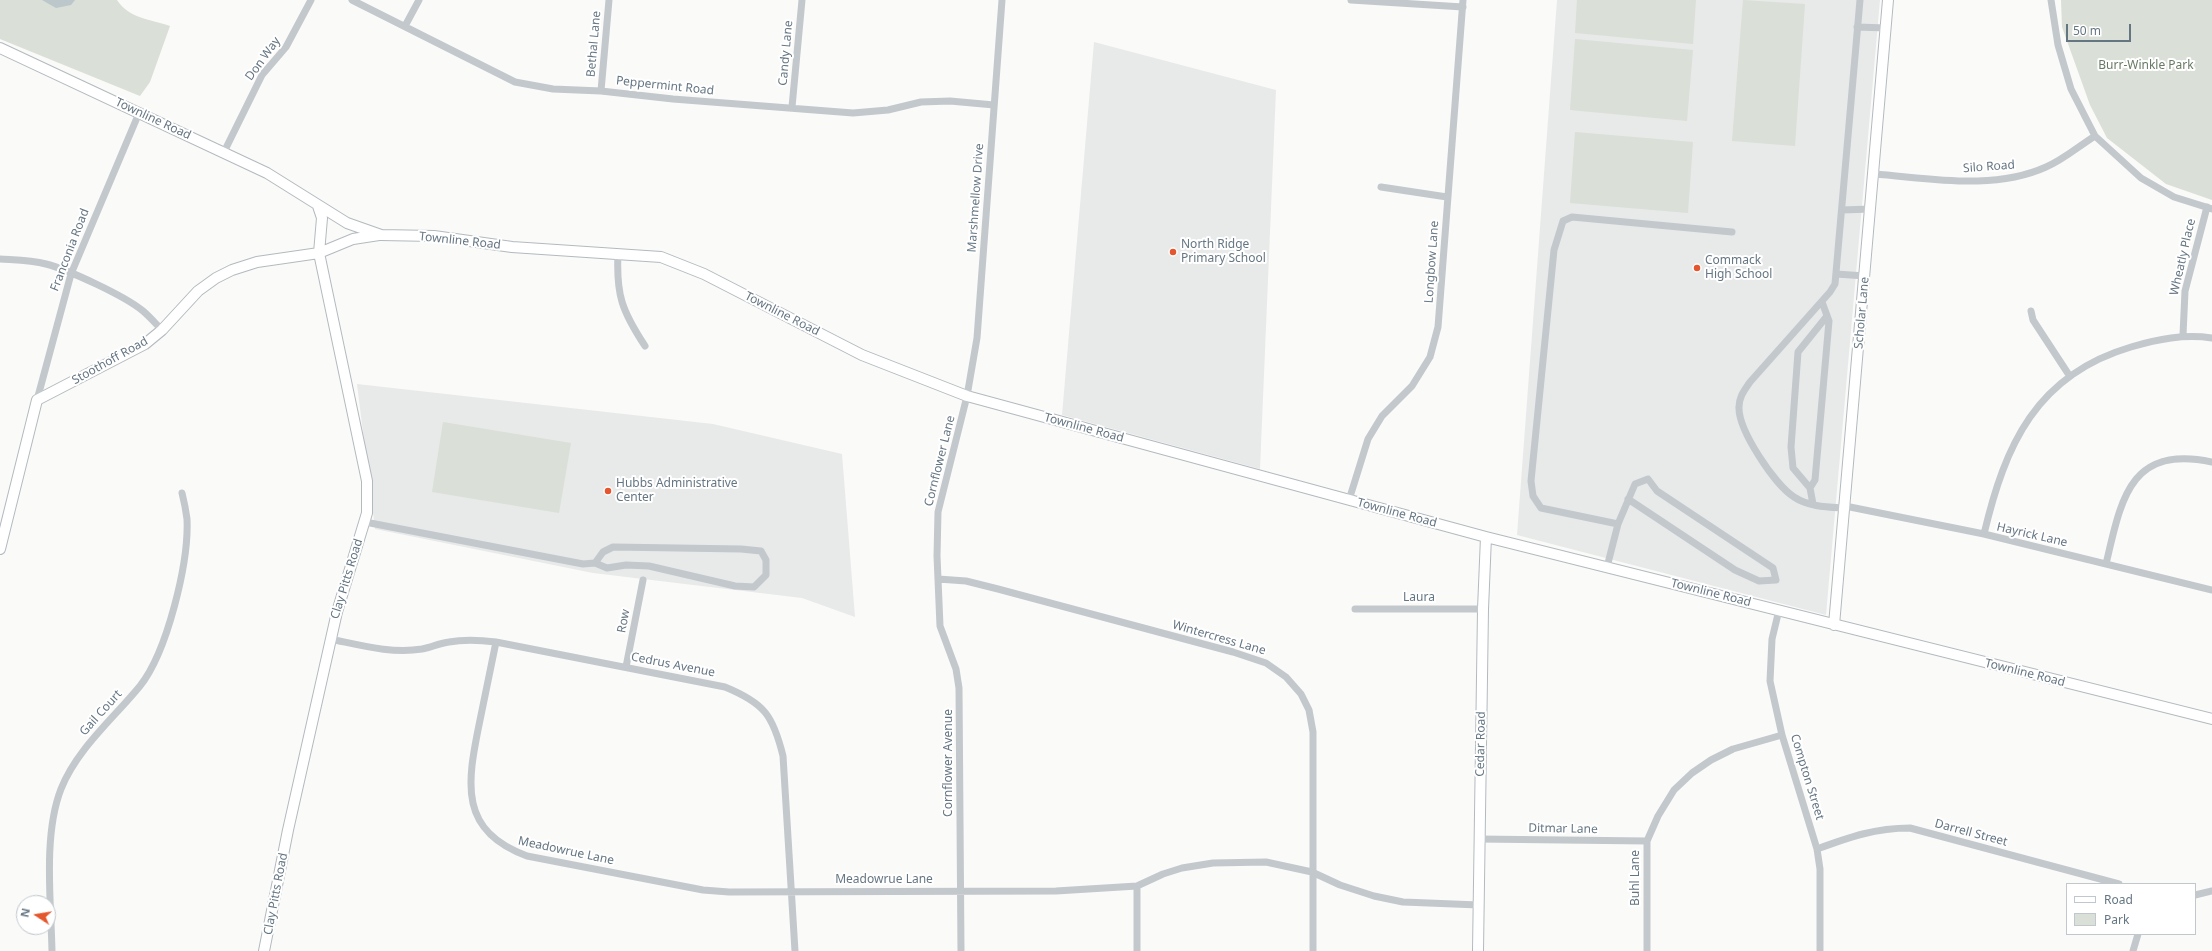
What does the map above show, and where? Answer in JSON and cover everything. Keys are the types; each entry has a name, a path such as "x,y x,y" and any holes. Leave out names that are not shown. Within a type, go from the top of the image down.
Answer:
{"street":[{"name":"Don Way","path":"224,152 262,75 286,48 311,0"},
{"name":"Peppermint Road","path":"352,0 515,82 553,89 601,91 673,99 853,113 888,110 920,102 950,101 994,105"},
{"path":"405,26 419,0"},
{"name":"Bethal Lane","path":"601,91 608,0"},
{"name":"Candy Lane","path":"792,108 802,0"},
{"name":"Marshmellow Drive","path":"967,396 977,338 1002,0"},
{"path":"1351,0 1463,4"},
{"name":"Hayrick Lane","path":"1860,0 1842,210 1836,258 1836,274 1833,288 1750,382 1740,398 1738,409 1741,421 1753,447 1777,481 1794,497 1814,504 1845,507 1984,534 2212,590"},
{"name":"Scholar Lane","path":"1834,625 1888,0"},
{"path":"2051,0 2058,45 2071,89 2095,136 2141,178 2174,197 2209,208"},
{"name":"Longbow Lane","path":"1349,500 1368,439 1382,416 1412,386 1430,357 1438,327 1463,4"},
{"path":"1857,27 1886,28"},
{"name":"Townline Road","path":"0,48 267,173 347,223 381,235 434,236 520,247 661,257 704,274 862,355 967,396 1486,537 2212,719"},
{"name":"Franconia Road","path":"37,400 71,274 139,113"},
{"name":"Silo Road","path":"1874,174 1974,181 2014,179 2047,167 2095,136"},
{"path":"1381,187 1447,198"},
{"name":"Clay Pitts Road","path":"264,951 330,639 367,513 367,481 319,253 322,218 318,206"},
{"name":"Wheatly Place","path":"2183,335 2185,291 2209,208"},
{"path":"1842,210 1870,209"},
{"path":"1618,524 1541,508 1533,496 1530,481 1554,250 1563,221 1572,217 1726,230 1732,232"},
{"name":"Stoothoff Road","path":"37,400 145,344 162,330 198,291 216,278 232,270 257,262 319,253 353,239 381,235"},
{"path":"618,253 617,280 621,305 631,326 645,346"},
{"path":"0,259 46,264 71,274 118,295 142,310 162,330"},
{"path":"1836,274 1865,276"},
{"path":"1810,488 1815,480 1829,321 1822,302"},
{"path":"2031,311 2033,320 2068,375"},
{"path":"1814,504 1810,488 1793,468 1791,447 1798,352 1827,316"},
{"path":"1984,534 1994,493 2013,445 2026,422 2045,398 2068,375 2110,353 2147,342 2183,335 2212,338"},
{"name":"Cornflower Lane","path":"938,578 938,512 967,396"},
{"path":"0,549 2,535 37,400"},
{"path":"2106,564 2117,516 2124,495 2135,479 2153,466 2173,459 2191,458 2212,462"},
{"path":"1607,567 1618,524 1628,499 1635,484 1648,479 1658,491 1772,568 1776,580 1759,581 1735,570 1628,499"},
{"name":"Gail Court","path":"52,951 50,841 53,817 61,789 84,749 141,684 155,661 166,634 183,572 187,520 182,493"},
{"path":"365,522 583,564 594,563 607,568 626,565 648,566 735,586 754,587 766,575 766,560 761,551 742,549 613,547 603,552 594,563"},
{"name":"Cedar Road","path":"1478,951 1483,609 1486,537"},
{"name":"Wintercress Lane","path":"938,578 966,581 998,589 1233,652 1266,663 1286,677 1301,694 1309,710 1313,732 1313,951"},
{"name":"Cornflower Avenue","path":"938,578 940,626 956,669 959,688 961,951"},
{"name":"Row","path":"626,667 643,580"},
{"name":"Laura","path":"1354,608 1483,609"},
{"name":"Compton Street","path":"1779,610 1772,639 1770,680 1782,735 1817,849 1820,869 1820,951"},
{"name":"Cedrus Avenue","path":"330,639 372,648 400,650 422,649 449,642 467,640 496,642 725,687 750,698 766,713 777,733 783,756 795,951"},
{"name":"Meadowrue Lane","path":"496,642 471,764 469,790 481,826 509,849 526,856 703,890 792,892 1056,891 1137,886 1182,868 1213,863 1266,862 1312,872 1340,885 1374,896 1403,902 1479,905"},
{"name":"Buhl Lane","path":"1646,951 1647,841 1658,816 1674,790 1692,773 1711,760 1733,749 1782,735"},
{"name":"Darrell Street","path":"1817,849 1862,833 1888,828 1910,828 2116,883"},
{"name":"Ditmar Lane","path":"1479,839 1647,841"},
{"path":"1137,886 1137,951"},
{"path":"2196,895 2212,891"},
{"path":"2133,951 2138,935"}],"shaded area":[{"path":"42,0 75,0 71,5 56,8"},
{"name":"Commack High School","path":"1557,0 1880,0 1826,615 1517,535"},
{"name":"North Ridge Primary School","path":"1094,42 1276,90 1260,469 1062,415"},
{"name":"Hubbs Administrative Center","path":"357,384 713,424 842,454 855,617 802,598 593,573 375,529"}],"green space":[{"path":"0,0 117,0 134,15 170,26 150,82 140,96 0,39"},
{"path":"1577,0 1696,0 1693,44 1575,33"},
{"path":"1743,0 1805,4 1795,146 1732,141"},
{"name":"Burr-Winkle Park","path":"2061,0 2212,0 2212,200 2166,184 2107,138 2090,105 2062,27"},
{"path":"1575,39 1693,50 1687,121 1570,110"},
{"path":"1575,132 1693,142 1688,213 1570,203"},
{"path":"443,422 571,443 559,513 432,492"}],"place":[{"name":"North Ridge Primary School","path":"1173,252"},
{"name":"Commack High School","path":"1697,268"},
{"name":"Hubbs Administrative Center","path":"608,491"}]}
